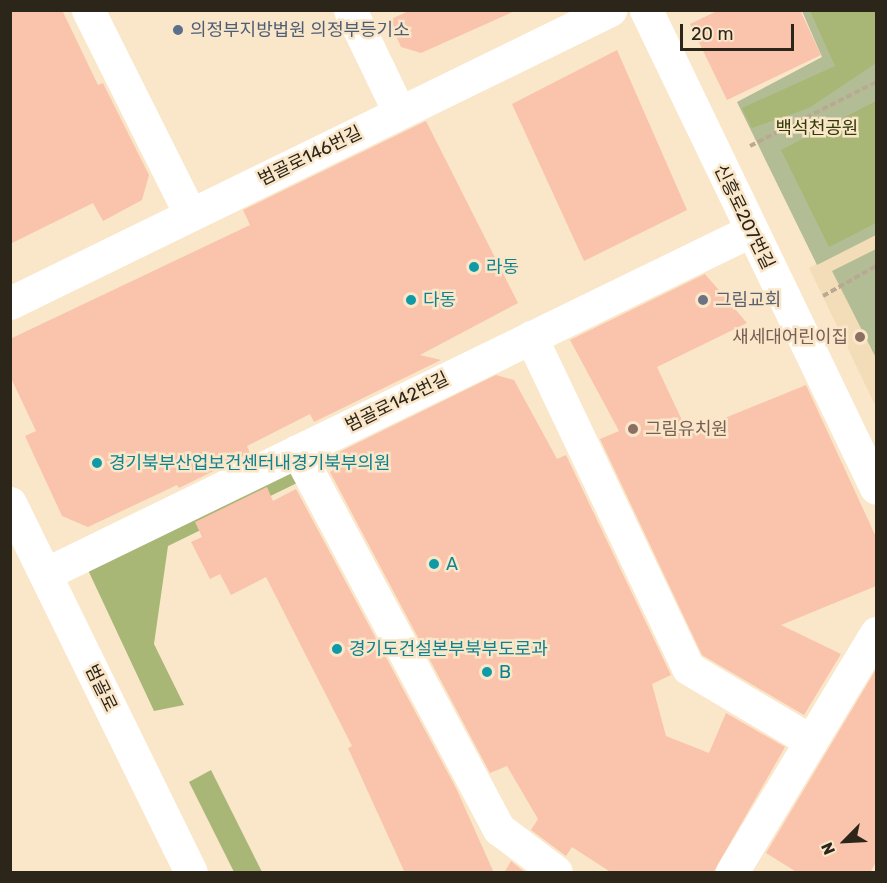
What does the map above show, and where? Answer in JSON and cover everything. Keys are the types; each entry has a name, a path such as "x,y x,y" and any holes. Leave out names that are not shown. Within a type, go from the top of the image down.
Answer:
{"street":[{"path":"88,10 189,213"},
{"path":"350,10 399,112"},
{"name":"범골로146번길","path":"10,303 189,213 610,10"},
{"name":"신흥로207번길","path":"646,10 750,231 876,488"},
{"name":"범골로142번길","path":"45,574 750,231"},
{"path":"531,337 688,668 811,741"},
{"path":"297,451 499,829 556,873"},
{"name":"범골로","path":"10,503 191,873"},
{"path":"732,873 876,633"}],"path":[{"path":"718,162 876,82"},
{"path":"791,315 876,266"}],"shaded area":[{"name":"새세대어린이집","path":"876,235 876,407 809,268"}],"green space":[{"name":"백석천공원","path":"802,11 876,11 876,235 817,265 737,102 822,57"},
{"path":"810,11 876,11 876,63 809,108 752,128 742,108 835,66"},
{"path":"876,101 876,223 829,247 781,150"},
{"path":"876,249 876,358 832,271"},
{"path":"293,467 299,482 168,546 154,644 184,705 154,711 88,570"},
{"path":"211,770 262,872 234,872 189,782"}],"building":[{"path":"10,10 62,10 98,85 103,83 149,175 142,200 103,221 93,203 10,244"},
{"path":"411,10 517,10 421,53 401,47 389,20"},
{"path":"719,10 800,10 821,55 727,100 690,24"},
{"path":"617,50 687,210 584,261 512,104"},
{"path":"426,121 518,303 420,355 441,360 314,422 310,414 247,446 250,453 179,488 177,485 88,527 62,516 25,436 36,431 10,376 10,339 250,225 243,210"},
{"path":"705,274 747,323 657,367 688,433 806,385 876,537 876,586 781,625 841,654 804,715 702,655 600,439 619,431 570,340"},
{"path":"496,375 514,380 557,459 566,455 671,675 652,684 666,736 709,753 726,713 785,747 713,873 612,873 572,847 566,856 531,830 538,819 507,766 490,773 330,472 337,468 331,456"},
{"path":"267,487 273,501 296,489 456,788 494,873 405,873 348,748 352,746 266,577 231,595 220,574 210,579 191,542 202,537 195,522"},
{"path":"875,671 876,862 870,873 798,873 766,853"},
{"path":"511,861 526,873 504,873"}],"place":[{"name":"의정부지방법원 의정부등기소","path":"178,30"},
{"name":"라동","path":"474,267"},
{"name":"다동","path":"411,300"},
{"name":"그림교회","path":"703,300"},
{"name":"새세대어린이집","path":"860,337"},
{"name":"그림유치원","path":"633,429"},
{"name":"경기북부산업보건센터내경기북부의원","path":"97,463"},
{"name":"A","path":"434,564"},
{"name":"경기도건설본부북부도로과","path":"337,649"},
{"name":"B","path":"487,672"}]}
